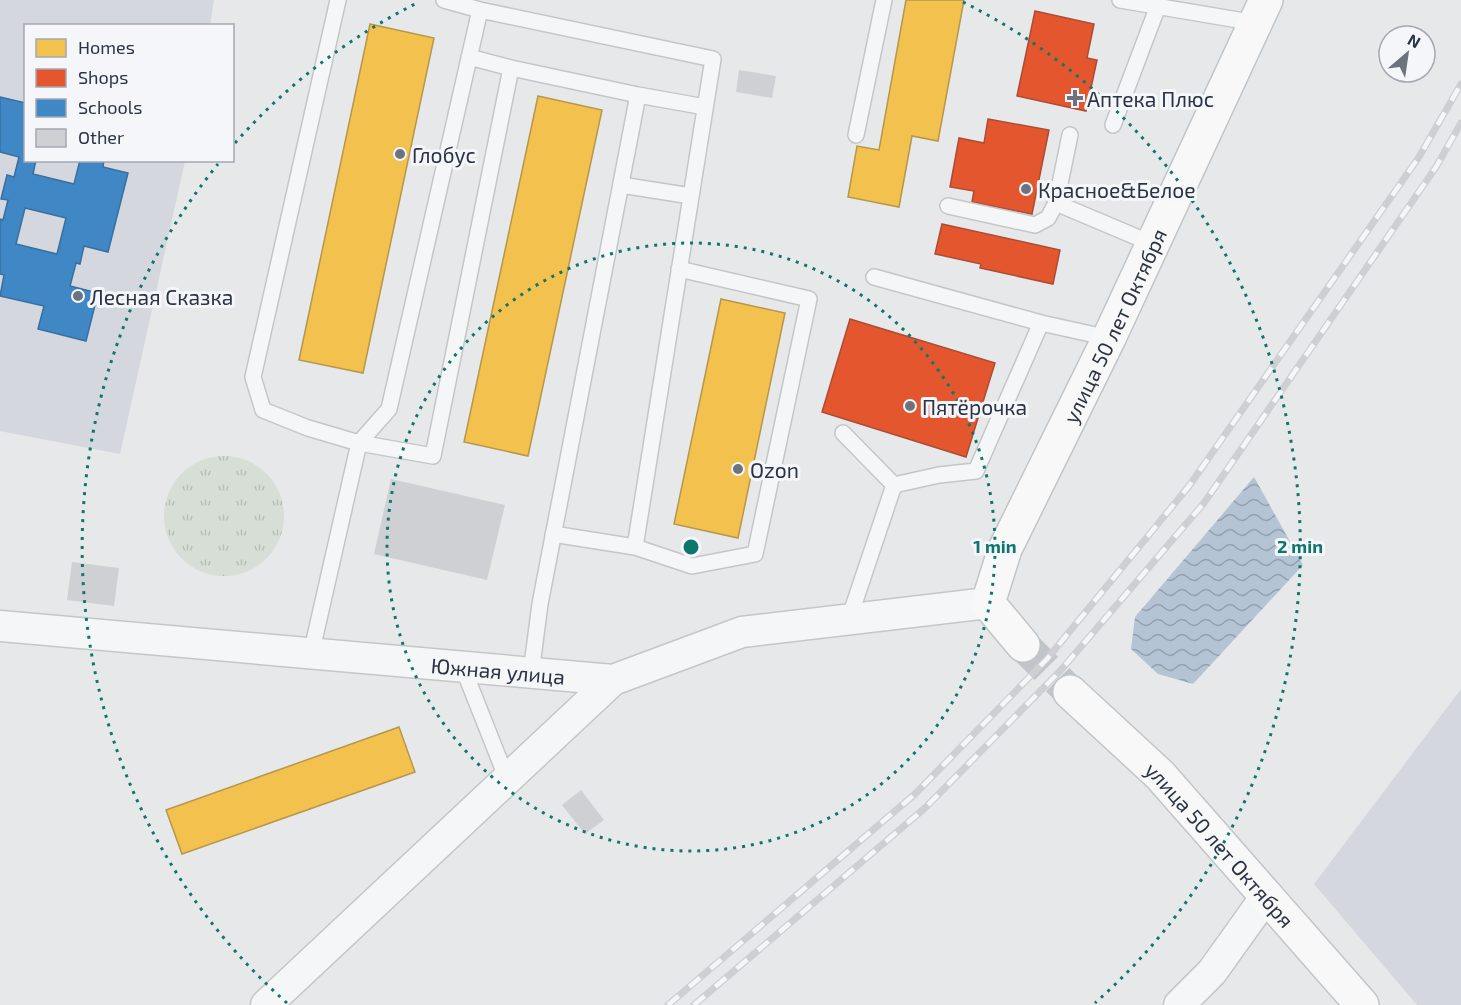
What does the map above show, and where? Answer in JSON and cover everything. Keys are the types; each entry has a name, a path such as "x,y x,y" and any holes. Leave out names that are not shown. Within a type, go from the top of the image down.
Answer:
{"main road":[{"name":"улица 50 лет Октября","path":"988,603 1005,549 1109,338 1261,11"},
{"path":"988,603 1023,645"},
{"name":"улица 50 лет Октября","path":"1070,692 1160,775 1362,1005"}],"street":[{"name":"Южная улица","path":"0,626 613,680 742,632 988,603"},
{"path":"266,1005 613,680"},
{"path":"1179,1005 1212,972 1267,895"}],"lane":[{"path":"338,0 253,377 263,410 308,428 359,443 433,456 511,68"},
{"path":"444,0 480,10 713,59 635,547"},
{"path":"856,135 884,0"},
{"path":"1120,0 1158,6 1183,5 1261,11"},
{"path":"1113,125 1158,6"},
{"path":"311,654 359,443 389,410 480,10"},
{"path":"469,57 638,95 705,107"},
{"path":"531,673 540,604 638,95"},
{"path":"948,206 1035,225 1048,218 1056,203 1070,135"},
{"path":"621,185 691,196"},
{"path":"1056,203 1153,244"},
{"path":"553,534 635,547 692,566 755,554 809,299 679,268"},
{"path":"874,277 1041,323 1109,338"},
{"path":"894,485 939,474 976,471 1041,323"},
{"path":"843,433 894,485"},
{"path":"849,619 894,485"},
{"path":"464,668 507,779"}],"shaded area":[{"name":"Лесная Сказка","path":"0,0 214,0 210,24 24,24 24,162 185,162 120,454 0,431"},
{"path":"1461,689 1461,1005 1417,1005 1314,884"}],"green space":[{"path":"224,456 247,461 266,474 279,493 284,516 279,539 266,558 247,571 224,576 201,571 182,558 169,539 164,516 169,493 182,474 201,461"}],"water":[{"path":"1254,477 1303,565 1193,684 1158,674 1131,649 1135,617"}],"building: Homes":[{"path":"906,0 964,0 938,141 912,136 899,207 848,197 857,146 879,150"},
{"path":"370,24 434,38 363,373 299,360"},
{"path":"538,96 602,110 528,456 464,442"},
{"path":"721,299 785,313 738,538 674,524"},
{"path":"399,727 415,772 182,854 166,810"}],"building: Shops":[{"path":"1035,11 1094,24 1087,58 1097,60 1086,111 1017,96"},
{"path":"988,119 1049,130 1032,214 972,202 974,191 950,187 959,138 984,143"},
{"path":"942,224 1060,250 1053,284 980,268 981,264 935,254"},
{"path":"850,319 995,363 966,457 822,412"}],"building: Schools":[{"path":"0,97 24,103 24,162 36,162 33,174 74,184 80,162 104,162 103,167 128,173 108,252 84,246 80,264 76,263 70,286 98,293 86,341 38,329 44,306 0,296 4,275 0,274 0,219 3,220 8,200 1,199 7,175 14,177 19,157 0,152","holes":["25,208 66,218 57,254 16,244"]}],"building: Other":[{"path":"739,70 776,76 772,98 736,92"},
{"path":"391,479 505,505 487,580 374,554"},
{"path":"72,562 119,568 114,606 67,600"},
{"path":"581,790 604,820 585,834 562,805"}],"tunnel":[{"path":"1023,645 1070,692"}],"railway":[{"path":"668,1005 915,794 1047,659 1189,486 1419,157 1461,84"},
{"path":"694,1005 925,808 1061,670 1204,503 1436,167 1461,123"}],"place":[{"name":"Аптека Плюс","path":"1075,98"},
{"name":"Глобус","path":"400,154"},
{"name":"Красное&Белое","path":"1026,189"},
{"name":"Лесная Сказка","path":"78,296"},
{"name":"Пятёрочка","path":"910,406"},
{"name":"Ozon","path":"738,469"}]}
